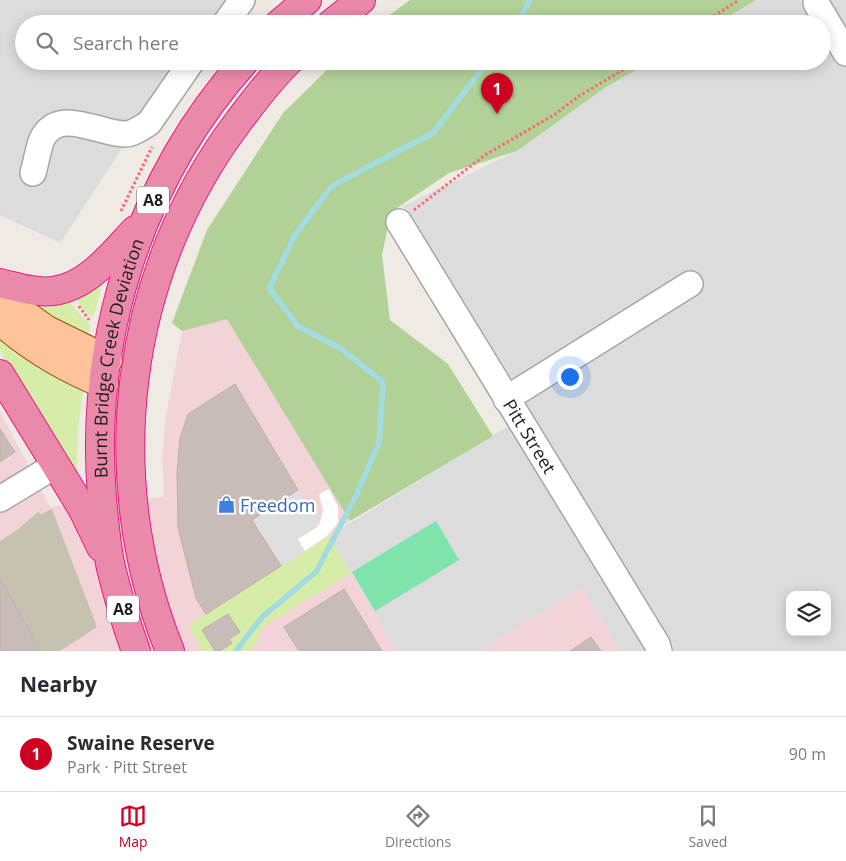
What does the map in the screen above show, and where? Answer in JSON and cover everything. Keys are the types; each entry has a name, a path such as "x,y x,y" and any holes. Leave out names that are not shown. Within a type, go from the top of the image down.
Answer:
{"highway":[{"path":"290,15 307,0"},
{"path":"342,15 361,0"},
{"name":"Burnt Bridge Creek Deviation","path":"111,566 101,476 100,438 112,325 127,265 132,217 218,94 238,70"},
{"name":"Burnt Bridge Creek Deviation","path":"133,378 155,280 194,190 220,147 279,70"},
{"path":"0,283 26,290 54,291 84,280 108,260 132,217"},
{"path":"106,372 133,378"},
{"path":"0,374 82,508 111,566"},
{"name":"A8","path":"133,378 131,413 134,502 141,552 156,611 170,651"},
{"name":"A8","path":"111,566 136,651"}],"main road":[{"path":"0,297 106,372"},
{"path":"0,321 39,350 82,375 106,372"}],"street":[{"path":"231,15 242,0"},
{"path":"816,2 824,15"},
{"path":"831,28 846,53"},
{"path":"33,174 42,139 51,128 66,121 126,134 141,128 149,123 186,70"},
{"name":"Pitt Street","path":"400,222 652,636 659,651"},
{"path":"506,399 690,284"},
{"path":"0,499 56,465"}],"path":[{"path":"715,15 739,0"},
{"path":"400,222 485,155 554,115 579,96 623,70"},
{"path":"132,217 141,167 157,139"}],"shaded area":[{"path":"0,0 231,0 220,15 15,15 15,70 179,70 121,150 60,243 0,215"},
{"path":"752,0 846,0 846,651 620,651 582,588 479,651 397,651 329,536 523,417 403,206 517,151 606,87 636,70 831,70 831,15 728,15"},
{"path":"227,318 350,521 329,536 397,651 0,651 0,411 50,507 164,497 162,457 166,416 182,331"},
{"path":"298,490 320,523 316,528 298,539 305,551 281,566 252,520"},
{"path":"52,509 97,627 60,651 41,651 0,579 0,541 17,530 38,512 41,514"},
{"path":"582,588 620,651 479,651"}],"green space":[{"path":"410,0 756,0 731,15 389,15"},
{"path":"327,70 636,70 606,87 517,151 449,173 391,212 382,255 390,320 448,364 493,436 350,521 227,319 182,331 172,323 207,230 283,113"},
{"path":"103,282 94,315 91,317 75,299"},
{"path":"65,298 91,326 87,335 74,332 34,305"},
{"path":"0,333 84,386 78,430 77,470 75,471 59,455 0,352"},
{"path":"436,521 459,560 375,611 352,572"},
{"path":"329,536 351,573 266,625 258,634 260,638 249,651 220,651 232,643 229,639 240,632 228,614 202,630 215,651 201,651 189,624"}],"pier":[{"path":"329,489 338,507 338,523 327,536 305,551 298,539 316,528 320,523 323,510 319,494"}],"building":[{"name":"Freedom","path":"235,384 298,490 252,520 281,566 206,614 196,598 178,528 177,471 180,438 188,414"},
{"path":"0,429 15,452 0,462"},
{"path":"0,579 41,651 0,651"},
{"path":"344,589 382,651 299,651 284,627"},
{"path":"228,614 240,632 229,639 232,643 220,651 215,651 202,630"},
{"path":"591,637 601,651 570,651"}],"waterway":[{"path":"522,15 530,0"},
{"path":"236,651 262,617 316,572 357,494 379,442 383,382 340,348 298,326 269,288 295,235 332,186 433,133 481,70"}],"place":[{"name":"Swaine Reserve","path":"497,114"},
{"name":"Freedom","path":"226,505"}]}
